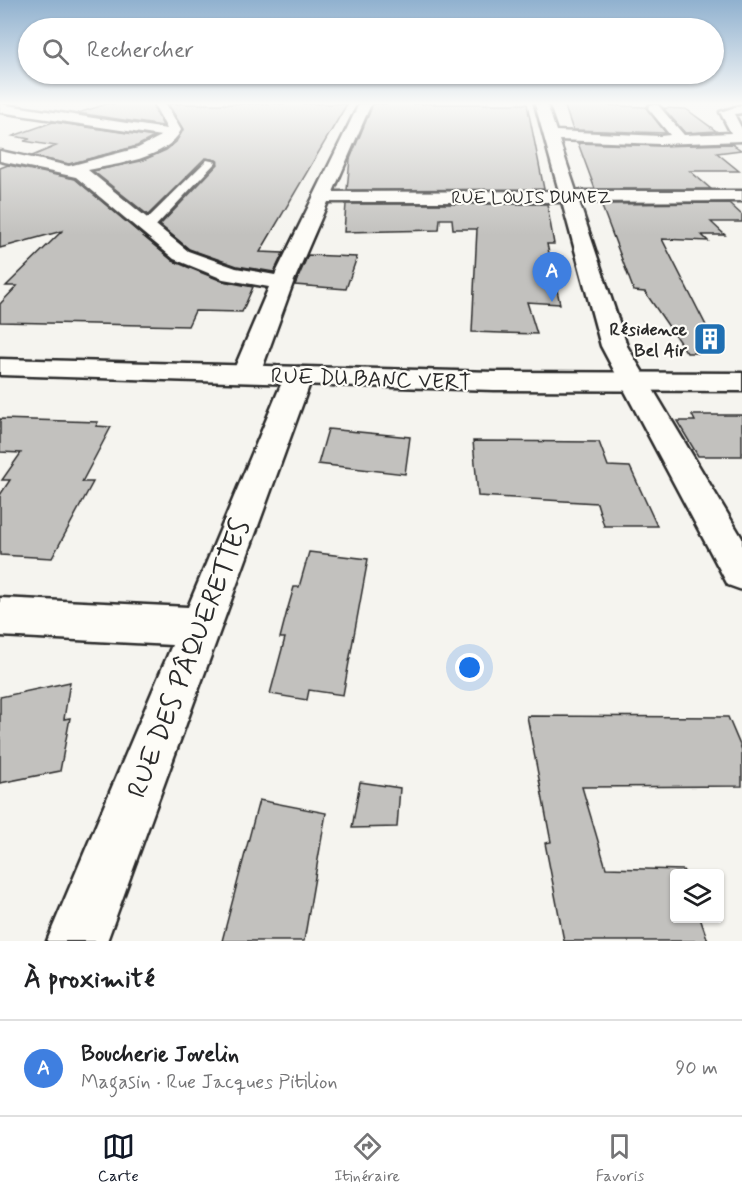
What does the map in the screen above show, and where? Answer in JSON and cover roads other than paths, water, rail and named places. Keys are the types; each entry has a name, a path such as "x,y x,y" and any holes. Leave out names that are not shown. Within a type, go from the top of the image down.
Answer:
{"street":[{"path":"71,170 151,148"},
{"path":"246,374 282,283 344,148"},
{"path":"554,148 614,346 742,573"},
{"path":"0,156 71,170 88,177 181,255 202,265 246,278 282,283"},
{"path":"0,166 20,160"},
{"name":"RUE LOUIS DUMEZ","path":"321,197 742,196"},
{"name":"RUE DU BANC VERT","path":"0,367 634,383 742,382"},
{"name":"RUE DES PÂQUERETTES","path":"77,941 299,375"},
{"path":"0,617 200,627"}],"lane":[{"path":"147,228 211,162"}],"place":[{"name":"Boucherie Jovelin","path":"552,302"},
{"name":"Résidence Bel Air","path":"710,339"}]}
